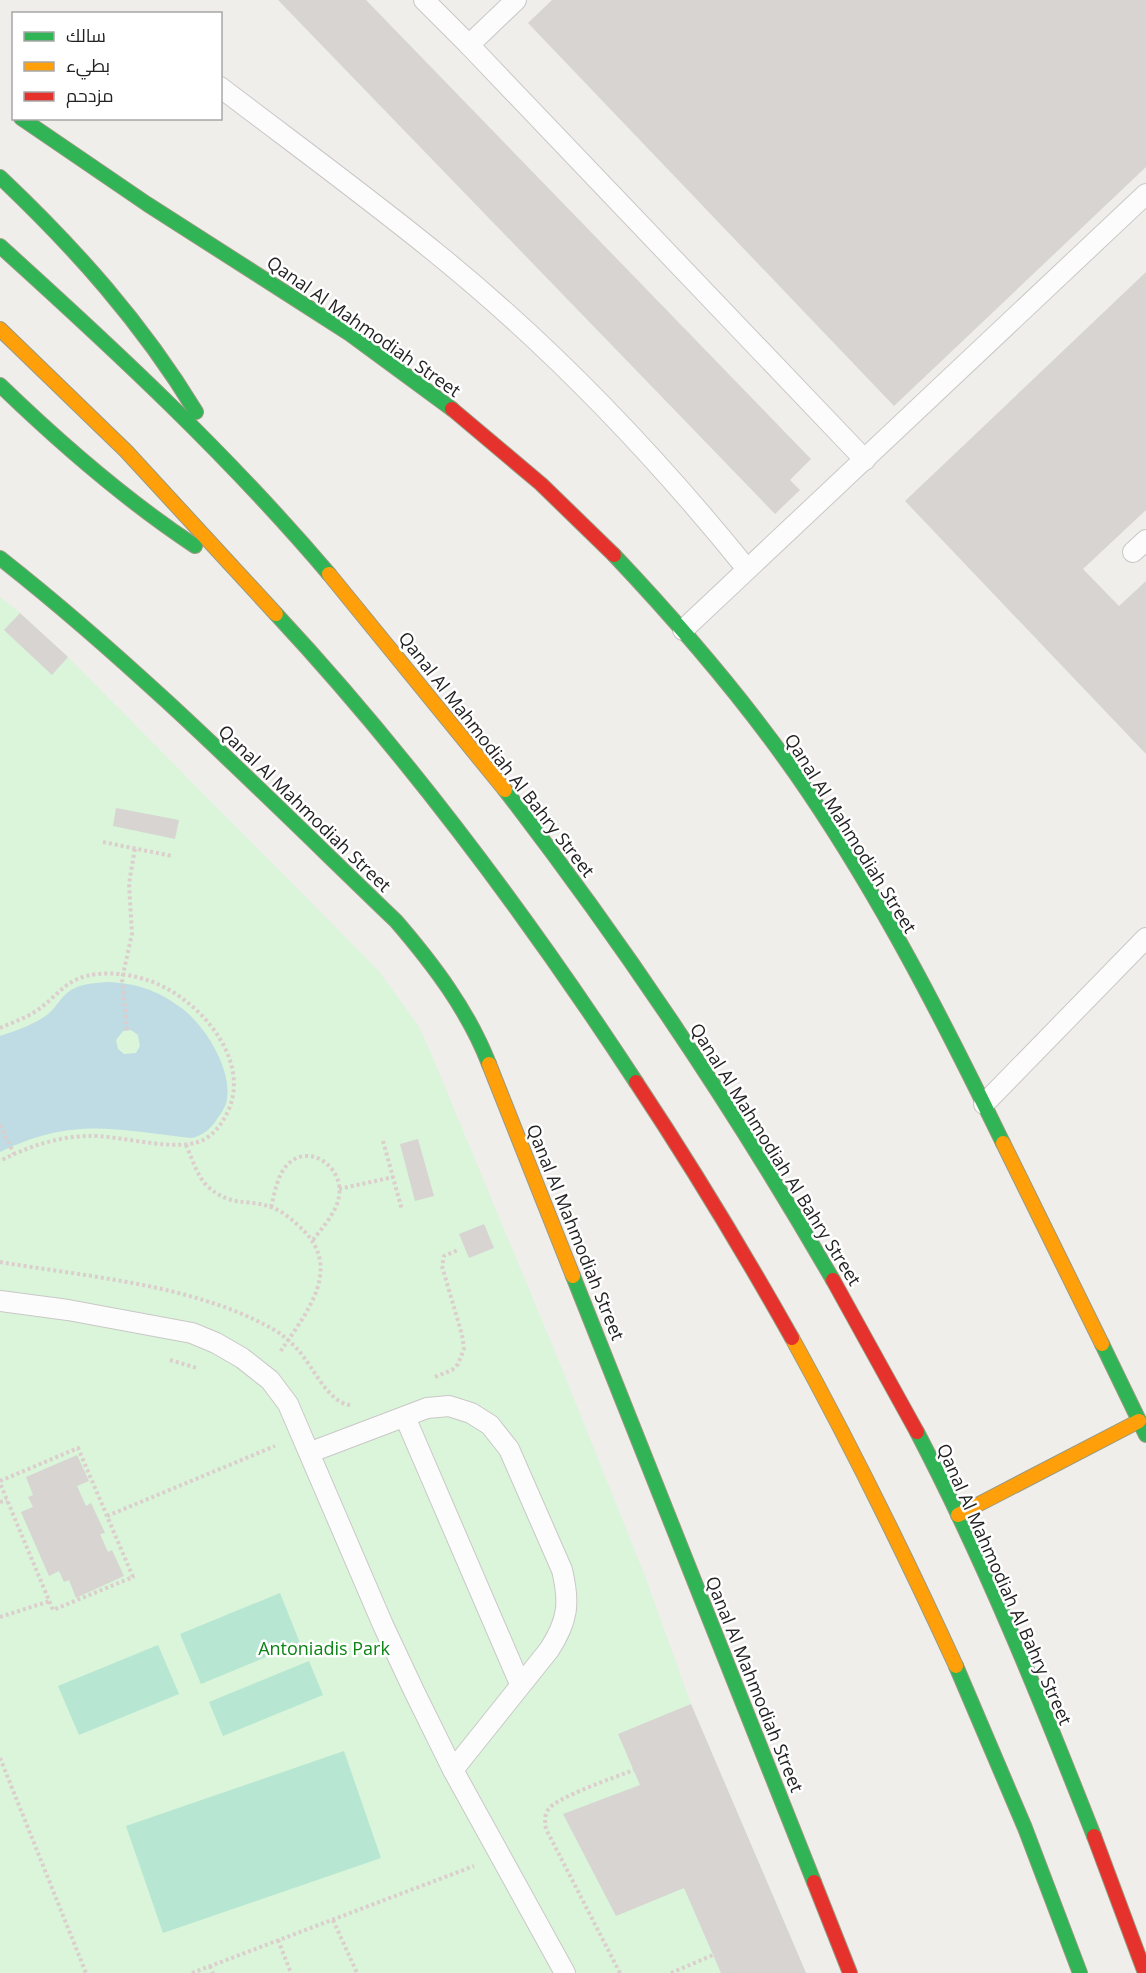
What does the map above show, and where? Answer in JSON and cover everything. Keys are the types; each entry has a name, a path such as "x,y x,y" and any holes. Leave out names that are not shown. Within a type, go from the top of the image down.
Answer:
{"main road":[{"name":"Qanal Al Mahmodiah Street","path":"24,120 146,203 329,319 439,399 505,452 567,508 683,630 766,733 827,823 884,915 936,1009 984,1104 1146,1436"},
{"path":"0,177 45,220 127,310 184,392 217,451"},
{"path":"0,246 132,367 217,451"},
{"path":"0,329 142,468 298,638 367,718 497,882 619,1052 676,1140 802,1354 905,1554 1002,1770 1047,1879 1080,1973"},
{"path":"0,386 91,469 136,506 234,569"},
{"name":"Qanal Al Mahmodiah Al Bahry Street","path":"217,451 324,570 473,748 565,868 653,992 737,1118 815,1248 889,1380 958,1515 1024,1664 1086,1813 1145,1973"},
{"name":"Qanal Al Mahmodiah Street","path":"0,558 60,605 148,682 371,896 428,957 456,997 480,1040 850,1973"},
{"path":"958,1515 1139,1421"}],"lane":[{"path":"424,0 865,460"},
{"path":"469,45 516,0"},
{"path":"222,89 436,252 495,303 558,361 646,452 706,518 747,569"},
{"path":"683,630 1146,194"},
{"path":"984,1104 1146,938"},
{"path":"0,1301 68,1310 192,1333 233,1353 270,1380 288,1404 311,1452 383,1625 453,1770 565,1973"},
{"path":"311,1452 427,1408 449,1406 471,1413 490,1425 509,1449 562,1570 567,1590 567,1612 561,1632 453,1770"},
{"path":"405,1417 520,1684"}],"path":[{"path":"103,842 172,856"},
{"path":"127,1030 122,977 132,934 129,892 135,848"},
{"path":"0,1028 34,1013 61,988 78,978 99,973 148,980 181,998 212,1026 226,1050 235,1086 224,1120 204,1140 186,1145 86,1136 44,1143 0,1161"},
{"path":"0,1125 14,1154"},
{"path":"383,1141 402,1210"},
{"path":"186,1145 205,1184 219,1195 231,1200 271,1207 300,1227 313,1240 318,1250 321,1279 315,1295 264,1376"},
{"path":"271,1207 283,1171 289,1163 306,1155 323,1160 335,1174 339,1196 336,1206 313,1240"},
{"path":"339,1189 393,1177"},
{"path":"431,1378 452,1370 463,1355 464,1342 442,1261 447,1254 458,1250"},
{"path":"0,1262 158,1288 235,1311 272,1328 288,1340 338,1401 344,1404 357,1403"},
{"path":"168,1360 204,1371"},
{"path":"107,1516 278,1444 274,1436"},
{"path":"78,1448 133,1577 53,1610 0,1482 78,1448"},
{"path":"0,1502 7,1500"},
{"path":"0,1617 50,1601"},
{"path":"0,1758 86,1973"},
{"path":"620,1973 546,1829 545,1820 547,1811 559,1800 634,1770"},
{"path":"469,1856 480,1875"},
{"path":"192,1973 475,1866"},
{"path":"333,1920 357,1973"},
{"path":"278,1940 291,1973"},
{"path":"671,1973 713,1955"},
{"path":"210,1966 213,1973"}],"green space":[{"name":"Antoniadis Park","path":"0,597 68,657 378,970 418,1025 556,1354 645,1576 691,1704 806,1973 0,1973"},
{"path":"280,1593 300,1643 201,1684 180,1634"},
{"path":"158,1645 179,1694 79,1735 58,1686"},
{"path":"309,1661 323,1695 223,1736 209,1702"},
{"path":"344,1751 381,1858 163,1933 126,1826"}],"water":[{"path":"107,982 145,988 163,996 180,1007 207,1035 221,1061 227,1087 226,1105 215,1123 203,1133 192,1138 117,1129 73,1130 26,1141 0,1152 0,1036 28,1026 44,1017 71,990 86,984","holes":["131,1030 138,1035 140,1046 136,1053 124,1054 118,1049 116,1040 123,1031"]}],"building":[{"path":"278,0 366,0 811,459 790,480 800,490 775,514"},
{"path":"552,0 1146,0 1146,167 894,406 528,23"},
{"path":"1146,272 1146,510 1083,569 1119,606 1146,581 1146,754 905,501"},
{"path":"20,613 68,657 52,675 4,630"},
{"path":"116,808 179,820 175,839 113,826"},
{"path":"418,1139 434,1196 415,1201 400,1144"},
{"path":"484,1224 494,1248 469,1258 459,1234"},
{"path":"77,1455 89,1481 77,1486 86,1506 91,1503 105,1533 100,1534 108,1552 112,1550 124,1576 76,1598 69,1580 64,1582 59,1571 49,1576 21,1512 33,1507 28,1497 33,1495 26,1477"},
{"path":"691,1704 806,1973 721,1973 684,1888 616,1916 563,1814 640,1785 618,1734"}],"traffic: fast":[{"path":"24,120 147,204 350,334 452,409"},
{"path":"0,177 55,231 106,288 153,348 196,412"},
{"path":"0,246 170,404 251,487 329,574"},
{"path":"0,385 94,470 195,546"},
{"path":"614,555 666,611 763,728 835,832 911,963 1003,1143"},
{"path":"0,558 52,600 153,689 396,921 460,1006 489,1064"},
{"path":"276,614 374,725 466,840 553,960 636,1082"},
{"path":"505,790 593,908 718,1091 833,1280"},
{"path":"573,1276 814,1882"},
{"path":"1102,1344 1146,1435"},
{"path":"917,1432 989,1581 1094,1836"},
{"path":"956,1666 1025,1828 1080,1973"}],"traffic: slow":[{"path":"0,329 126,451 276,614"},
{"path":"329,574 505,790"},
{"path":"489,1064 573,1276"},
{"path":"1003,1143 1102,1344"},
{"path":"792,1338 877,1500 956,1666"},
{"path":"958,1515 1139,1421"}],"traffic: jam":[{"path":"452,409 541,484 614,555"},
{"path":"636,1082 716,1208 792,1338"},
{"path":"833,1280 917,1432"},
{"path":"1094,1836 1145,1973"},
{"path":"814,1882 850,1973"}]}
